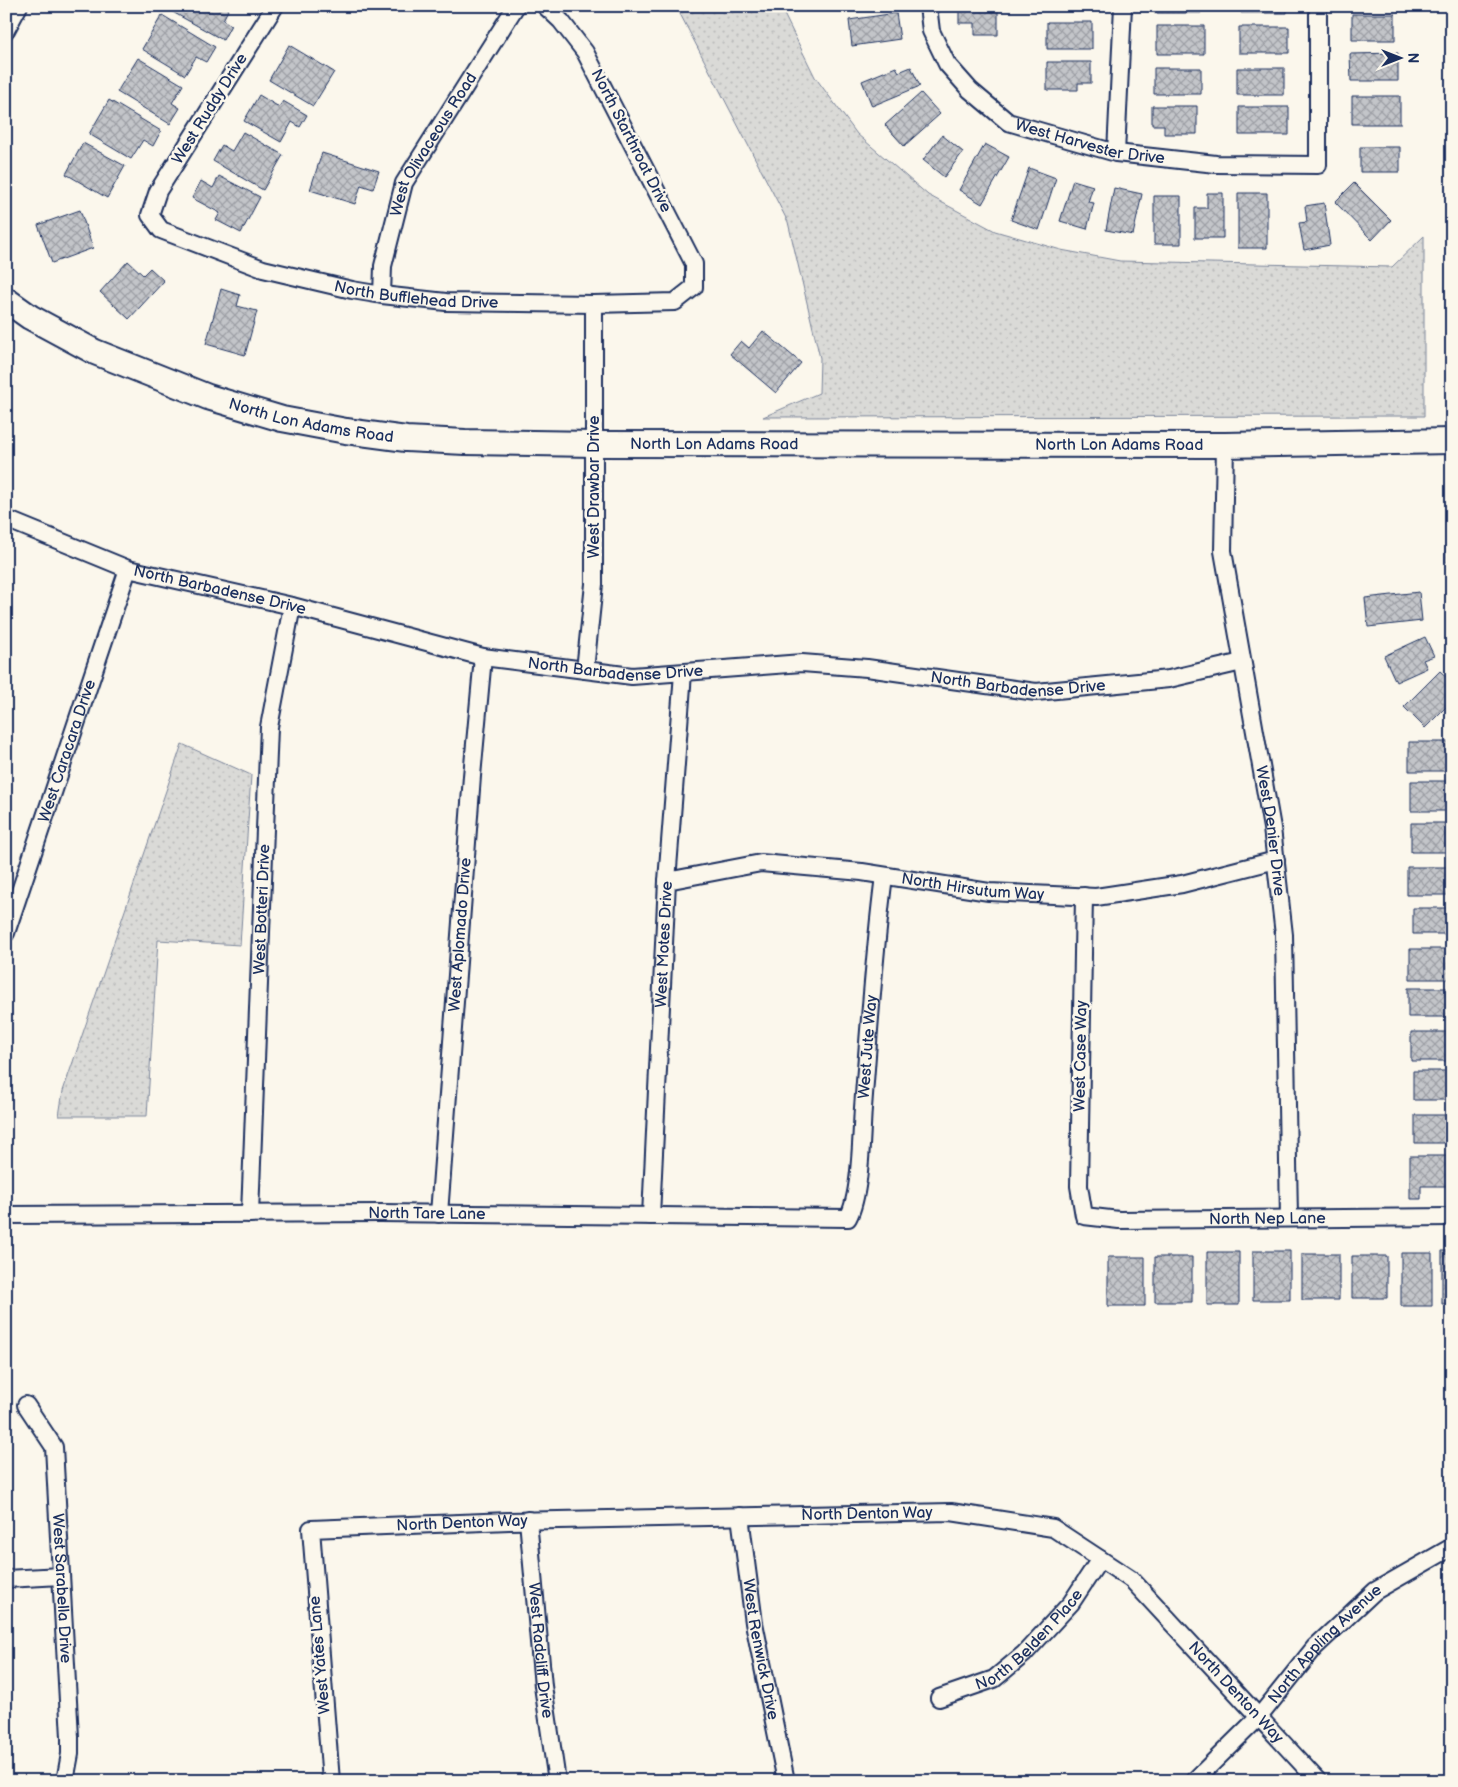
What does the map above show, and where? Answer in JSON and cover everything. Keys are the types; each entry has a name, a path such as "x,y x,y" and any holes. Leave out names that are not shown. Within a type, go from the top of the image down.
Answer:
{"street":[{"path":"6,30 19,6"},
{"name":"West Ruddy Drive","path":"150,215 158,191 275,6"},
{"name":"West Olivaceous Road","path":"382,295 384,266 404,184 516,6"},
{"name":"North Starthroat Drive","path":"545,6 561,21 585,52 694,264 694,287"},
{"name":"West Harvester Drive","path":"928,6 931,31 947,64 970,90 1008,122 1116,153 1216,164 1318,165 1318,6"},
{"path":"1116,153 1123,6"},
{"name":"North Bufflehead Drive","path":"150,215 161,230 263,269 352,290 382,295 446,302 594,304 675,302 694,287"},
{"name":"North Lon Adams Road","path":"6,300 30,317 95,352 208,397 282,419 346,431 406,439 594,444 1225,445 1452,441"},
{"name":"West Drawbar Drive","path":"584,670 594,584 594,304"},
{"name":"West Denier Drive","path":"1225,445 1223,551 1272,828 1284,935 1289,1218"},
{"name":"North Barbadense Drive","path":"6,519 128,569 292,606 483,657 632,676 802,663 867,668 1036,692 1169,679 1242,662"},
{"name":"West Caracara Drive","path":"6,932 128,569"},
{"name":"West Botteri Drive","path":"250,1214 269,727 292,606"},
{"name":"West Aplomado Drive","path":"439,1214 472,776 483,657"},
{"name":"West Motes Drive","path":"651,1216 667,881 683,672"},
{"name":"North Hirsutum Way","path":"667,881 761,863 884,876 989,892 1096,897 1182,884 1276,860"},
{"name":"West Jute Way","path":"848,1218 853,1209 858,1168 876,940 884,876"},
{"name":"West Case Way","path":"1084,896 1079,1186 1084,1216"},
{"name":"North Tare Lane","path":"6,1215 439,1214 848,1218"},
{"name":"North Nep Lane","path":"1084,1216 1119,1220 1452,1217"},
{"name":"West Sarabella Drive","path":"26,1405 54,1447 70,1736 70,1754 65,1781"},
{"name":"North Denton Way","path":"311,1529 528,1520 951,1512 1053,1528 1132,1580 1318,1781"},
{"name":"West Renwick Drive","path":"740,1516 754,1623 786,1781"},
{"name":"West Radcliff Drive","path":"528,1520 543,1686 557,1781"},
{"name":"West Yates Lane","path":"311,1529 331,1781"},
{"name":"North Appling Avenue","path":"1194,1781 1259,1717 1315,1647 1375,1591 1452,1547"},
{"name":"North Belden Place","path":"938,1698 994,1680 1024,1654 1072,1603 1100,1559"},
{"path":"6,1578 61,1576"}],"shaded area":[{"path":"676,6 780,6 815,77 857,134 928,195 995,231 1061,250 1120,261 1392,267 1424,236 1424,416 763,417 819,393 820,358 788,222"},
{"path":"182,744 251,775 240,945 158,940 147,1116 59,1116 63,1091"}],"building":[{"path":"172,6 230,6 223,20 231,25 223,40 169,10"},
{"path":"1154,6 1201,6 1201,13 1154,13"},
{"path":"1241,6 1287,6 1287,13 1241,13"},
{"path":"959,7 998,7 998,35 975,35 975,23 959,23"},
{"path":"896,13 900,39 852,46 849,20"},
{"path":"1352,14 1395,14 1395,40 1352,40"},
{"path":"162,15 215,47 206,62 196,57 185,75 142,49"},
{"path":"1047,22 1092,22 1092,49 1047,49"},
{"path":"1157,26 1204,26 1204,54 1157,54"},
{"path":"1239,27 1289,27 1289,53 1239,53"},
{"path":"289,45 334,72 313,106 269,80"},
{"path":"1398,53 1398,81 1351,81 1350,54"},
{"path":"138,58 183,85 172,103 180,108 170,124 117,92"},
{"path":"1047,62 1091,62 1091,83 1078,83 1078,90 1047,90"},
{"path":"896,67 899,72 911,67 920,86 872,106 862,81"},
{"path":"1154,68 1201,68 1201,94 1154,94"},
{"path":"1237,68 1284,68 1284,95 1237,95"},
{"path":"921,93 940,114 904,146 885,125"},
{"path":"259,95 279,107 283,101 307,115 300,127 292,122 281,142 244,121"},
{"path":"1352,96 1400,96 1400,124 1352,124"},
{"path":"109,100 161,131 153,146 143,140 131,159 89,134"},
{"path":"1152,106 1197,106 1197,134 1164,134 1164,125 1152,125"},
{"path":"1239,107 1289,107 1289,135 1239,135"},
{"path":"243,132 283,155 263,190 213,161 222,145 232,151"},
{"path":"942,135 963,152 944,177 923,160"},
{"path":"83,143 125,166 107,198 66,174"},
{"path":"985,144 1009,157 982,204 959,190"},
{"path":"1360,147 1400,147 1400,172 1360,172"},
{"path":"322,153 379,171 373,189 361,185 355,204 310,190"},
{"path":"1029,168 1056,178 1039,230 1011,220"},
{"path":"219,176 260,197 241,233 216,220 220,213 192,198 201,181 213,188"},
{"path":"1073,180 1093,186 1088,202 1094,203 1087,229 1060,221"},
{"path":"1354,183 1391,220 1372,240 1335,202"},
{"path":"1114,188 1142,194 1133,235 1106,230"},
{"path":"1207,193 1223,193 1223,238 1195,238 1195,208 1207,208"},
{"path":"1238,193 1267,193 1267,248 1238,248"},
{"path":"1154,196 1181,196 1181,244 1154,244"},
{"path":"1324,203 1330,245 1304,250 1299,223 1307,222 1305,206"},
{"path":"80,210 93,248 52,263 38,225"},
{"path":"128,261 143,275 150,268 164,281 129,319 100,292"},
{"path":"221,289 240,295 237,306 257,311 245,355 206,344"},
{"path":"763,331 801,363 776,393 730,354 741,341 749,348"},
{"path":"1446,508 1452,508 1452,562 1446,562"},
{"path":"1419,592 1422,621 1368,627 1365,598"},
{"path":"1425,637 1434,656 1423,660 1427,668 1396,682 1384,656"},
{"path":"1440,671 1452,682 1452,701 1425,728 1404,707"},
{"path":"1409,742 1452,742 1452,771 1409,771"},
{"path":"1411,781 1452,781 1452,811 1411,811"},
{"path":"1411,823 1452,823 1452,852 1411,852"},
{"path":"1407,867 1452,867 1452,895 1407,895"},
{"path":"1413,908 1452,908 1452,934 1413,934"},
{"path":"1410,949 1452,949 1452,979 1410,979"},
{"path":"1408,988 1452,988 1452,1017 1408,1017"},
{"path":"1411,1032 1452,1032 1452,1061 1411,1061"},
{"path":"1413,1071 1452,1071 1452,1100 1413,1100"},
{"path":"1415,1115 1452,1115 1452,1143 1415,1143"},
{"path":"1410,1156 1452,1156 1452,1186 1421,1186 1421,1199 1410,1199"},
{"path":"1253,1251 1290,1251 1290,1300 1253,1300"},
{"path":"1442,1251 1452,1251 1452,1304 1442,1304"},
{"path":"1207,1252 1239,1252 1239,1305 1207,1305"},
{"path":"1401,1253 1432,1253 1432,1306 1401,1306"},
{"path":"1302,1254 1339,1254 1339,1300 1302,1300"},
{"path":"1352,1256 1387,1256 1387,1298 1352,1298"},
{"path":"1108,1257 1145,1257 1145,1306 1108,1306"},
{"path":"1155,1257 1192,1257 1192,1302 1155,1302"}]}
